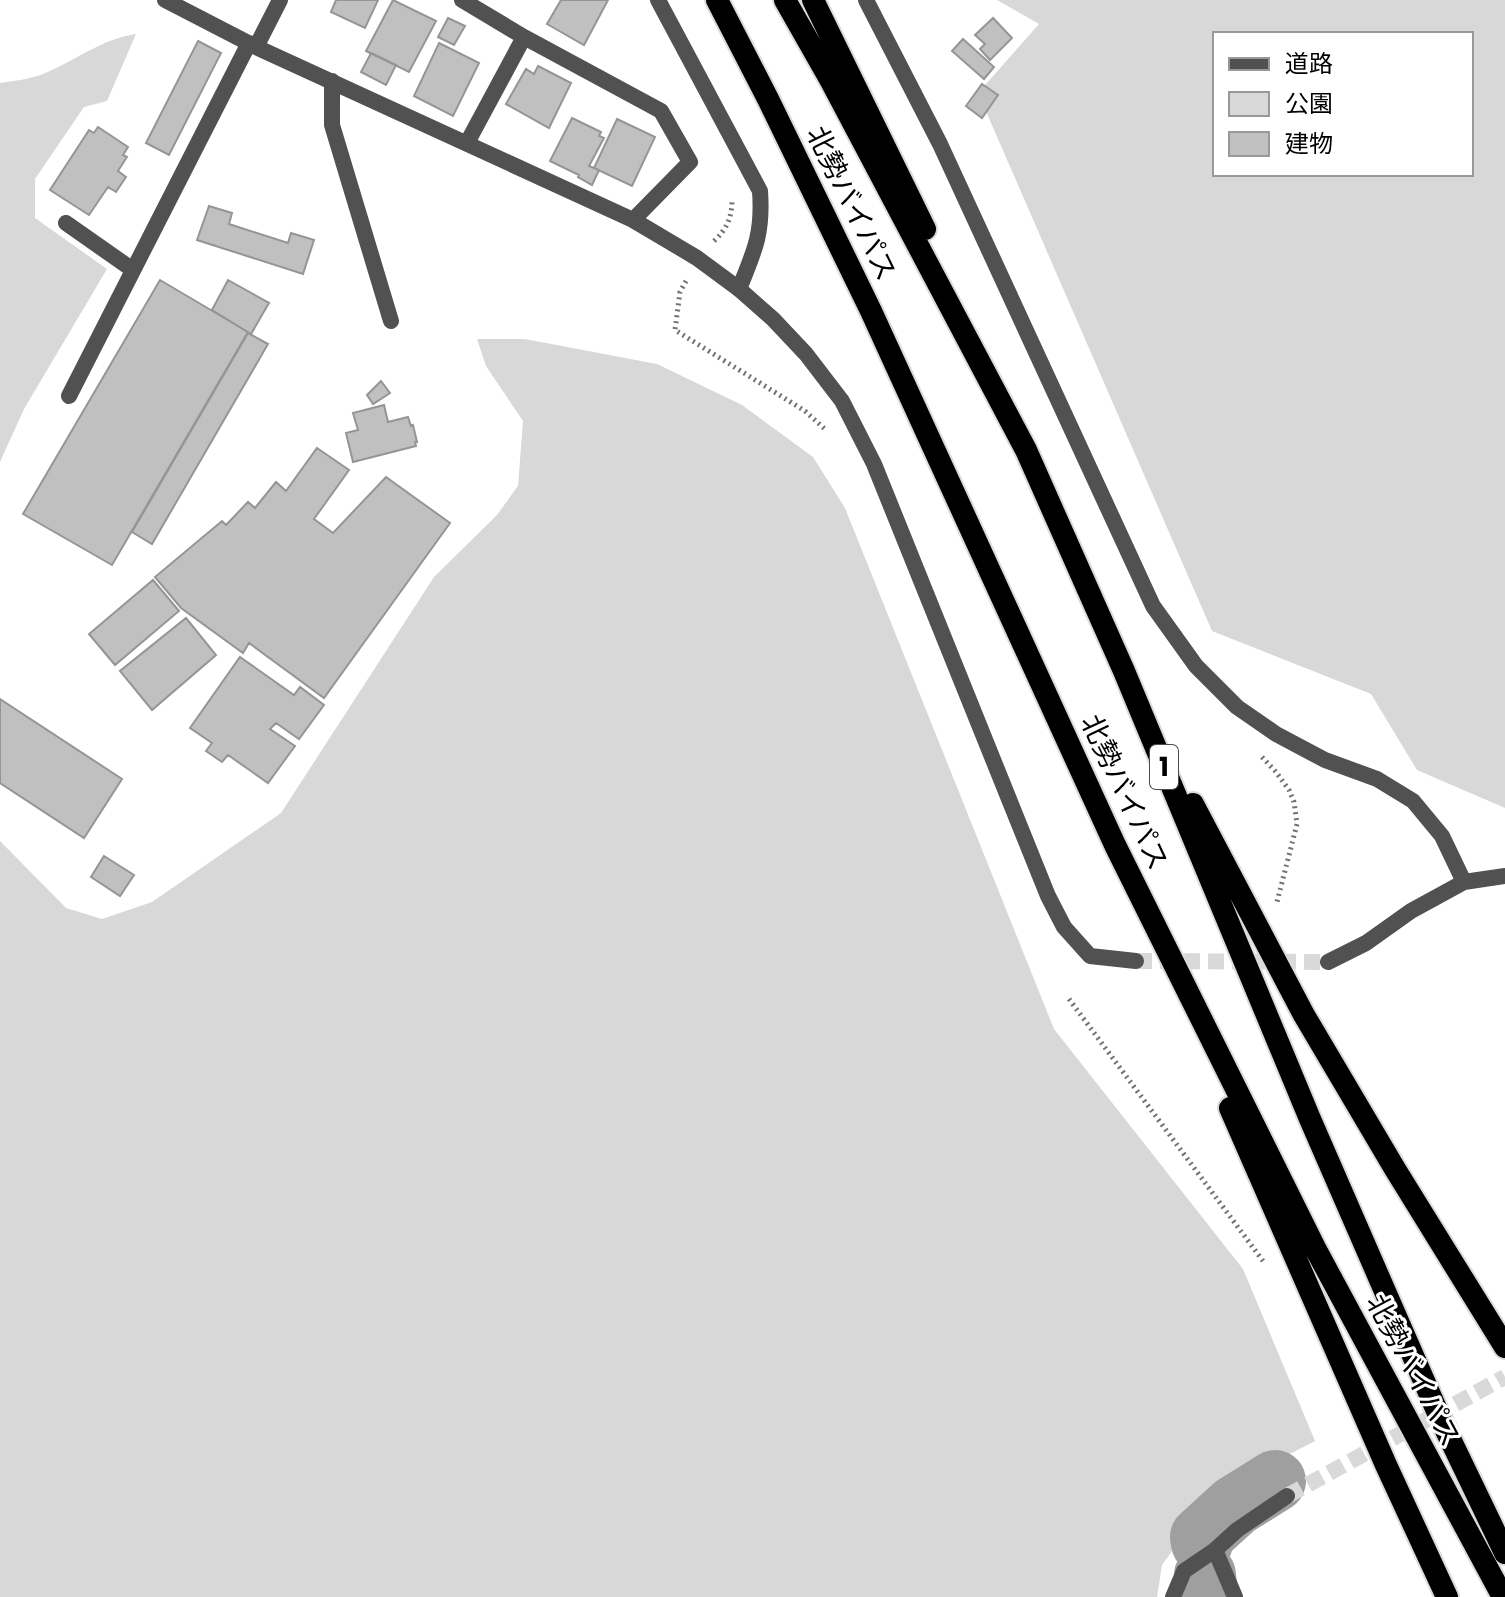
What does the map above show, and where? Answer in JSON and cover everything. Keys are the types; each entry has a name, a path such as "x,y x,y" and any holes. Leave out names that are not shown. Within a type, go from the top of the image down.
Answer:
{"highway":[{"name":"北勢バイパス","path":"717,0 871,311 1115,845 1315,1248 1503,1597"},
{"name":"北勢バイパス","path":"785,0 1026,450 1124,671 1329,1162 1441,1420 1505,1553"},
{"path":"813,0 912,199 1026,450"},
{"name":"1","path":"1124,671 1304,1015 1505,1347"},
{"path":"1115,845 1447,1597"}],"street":[{"path":"165,0 253,45 633,220 697,258 773,319 842,401 874,464 1048,896 1064,927 1090,956 1136,961"},
{"path":"69,396 133,270 280,0"},
{"path":"462,0 661,111 690,162 633,220"},
{"path":"658,0 760,191 762,216 757,245 739,289"},
{"path":"866,0 940,144 1153,606 1196,666 1237,707 1276,734 1325,760 1377,779 1413,801 1442,836 1464,882"},
{"path":"467,143 524,37"},
{"path":"332,81 332,125 391,321"},
{"path":"66,223 133,270"},
{"path":"1328,962 1366,943 1411,911 1464,882 1505,876"},
{"path":"1173,1597 1184,1571 1287,1496"},
{"path":"1215,1550 1235,1597"}],"path":[{"path":"697,258 680,292 675,330 805,411 837,440"},
{"path":"1260,755 1289,790 1297,824 1276,904"},
{"path":"1069,999 1265,1263"}],"green space":[{"path":"997,0 1505,0 1505,808 1417,770 1371,694 1212,631 978,93 1039,24"},
{"path":"136,34 107,101 84,107 35,179 35,218 107,269 24,409 0,462 0,83 43,74 100,45"},
{"path":"477,339 525,339 657,364 742,405 813,457 845,508 1054,1029 1243,1269 1315,1441 1229,1485 1186,1532 1162,1565 1157,1597 0,1597 0,841 66,908 102,919 152,902 281,813 434,577 497,515 518,486 523,421 486,366"}],"building":[{"path":"336,0 378,0 365,28 331,12"},
{"path":"393,0 436,21 409,72 366,51"},
{"path":"561,0 608,0 584,45 547,24"},
{"path":"448,18 465,26 454,45 438,37"},
{"path":"993,18 1012,38 990,60 980,49 985,44 975,35"},
{"path":"963,39 994,67 984,79 952,51"},
{"path":"198,41 221,53 169,155 146,143"},
{"path":"439,43 479,63 453,116 414,96"},
{"path":"371,53 396,65 386,85 361,72"},
{"path":"538,66 571,83 549,128 506,104 526,69 534,74"},
{"path":"982,84 998,95 982,118 966,106"},
{"path":"572,118 601,132 599,136 604,138 589,166 599,170 592,185 550,161"},
{"path":"617,119 655,137 632,186 594,168"},
{"path":"98,127 128,147 123,155 127,157 118,171 126,177 116,192 108,187 89,215 50,190 89,130 94,133"},
{"path":"209,206 232,213 229,224 288,243 291,233 314,240 303,274 197,240"},
{"path":"160,280 248,332 112,565 23,514"},
{"path":"228,280 269,303 251,334 212,310"},
{"path":"248,333 268,344 152,544 132,532"},
{"path":"381,381 390,393 373,404 367,395"},
{"path":"384,405 388,422 408,417 413,425 416,446 353,462 346,433 358,430 353,413"},
{"path":"317,448 349,470 314,519 333,533 386,477 450,523 324,698 249,643 243,653 181,608 155,577 222,521 226,525 248,502 255,508 276,482 286,491"},
{"path":"153,580 179,611 115,665 89,634"},
{"path":"186,618 216,655 152,710 120,671"},
{"path":"240,657 294,695 300,687 324,705 299,739 276,723 270,729 295,746 268,783 228,755 222,762 206,751 212,743 190,728"},
{"path":"0,699 122,779 84,838 0,783"},
{"path":"104,856 134,875 120,896 91,877"}],"waterway":[{"path":"1202,1543 1201,1537 1235,1506 1275,1481"},
{"path":"1205,1575 1207,1597"}],"tunnel":[{"path":"1136,961 1328,962"},
{"path":"1287,1496 1505,1377"}]}
